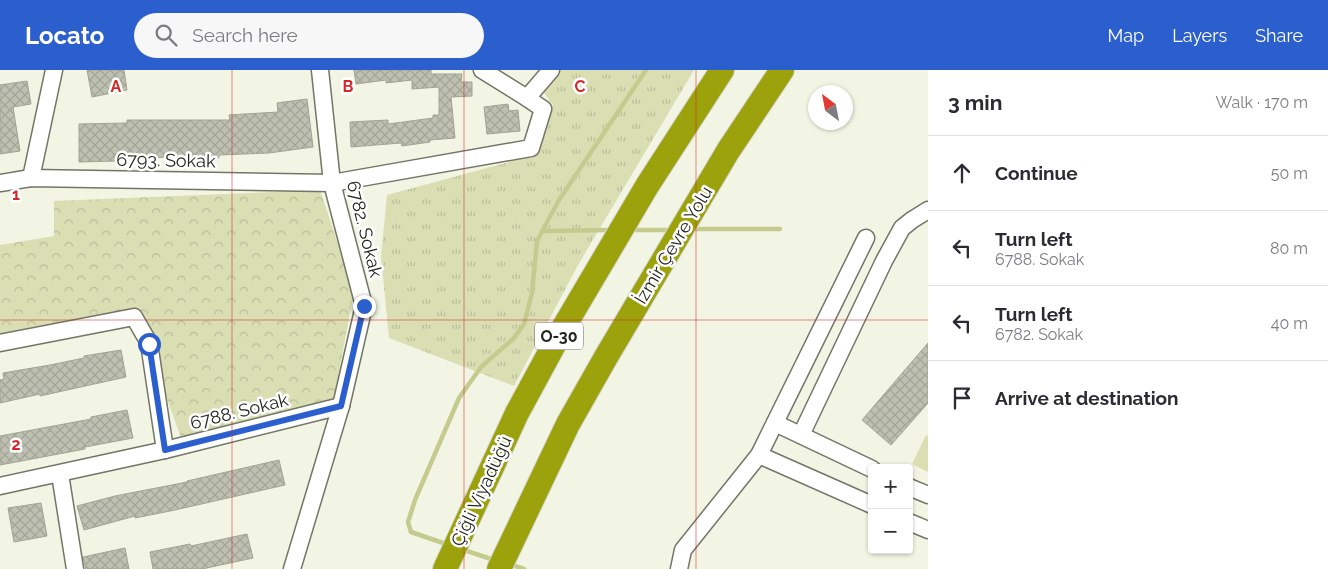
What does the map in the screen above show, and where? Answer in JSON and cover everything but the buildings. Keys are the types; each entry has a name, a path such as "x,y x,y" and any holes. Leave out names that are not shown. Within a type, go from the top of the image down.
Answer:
{"highway":[{"name":"Çiğli Viyadüğü","path":"445,569 517,413 562,330 647,186 722,70"},
{"name":"İzmir Çevre Yolu","path":"499,569 568,424 728,151 782,70"}],"street":[{"path":"31,178 54,70"},
{"name":"6782. Sokak","path":"292,569 341,406 364,306 332,183 320,70"},
{"path":"482,70 527,98 551,70"},
{"name":"6793. Sokak","path":"0,183 31,178 332,183 531,148 542,109 527,98"},
{"path":"801,435 884,261 902,228 928,210"},
{"path":"679,569 683,550 759,454 866,238"},
{"path":"0,343 134,317 149,344 165,450"},
{"name":"6788. Sokak","path":"0,486 165,450 341,406"},
{"path":"775,423 868,467"},
{"path":"759,454 868,503"},
{"path":"60,474 75,569"},
{"path":"913,489 928,496"},
{"path":"913,524 928,530"}],"green space":[{"path":"557,70 694,70 578,265 514,386 389,338 381,256 387,195 531,156 553,105 541,89"},
{"path":"320,190 354,292 333,403 181,438 136,312 0,336 0,245 54,236 54,201"},
{"path":"926,435 928,436 928,472 912,464"}],"waterway":[{"path":"449,545 411,532 408,522 415,500 459,398 481,367 514,338 524,324 532,293 537,241 559,200 646,70"},
{"path":"692,229 780,229"},
{"path":"543,231 611,230"},
{"path":"629,230 674,230"},
{"path":"461,549 494,560"},
{"path":"509,564 524,569"}],"route":[{"path":"149,344 165,450 341,406 364,306"}]}
